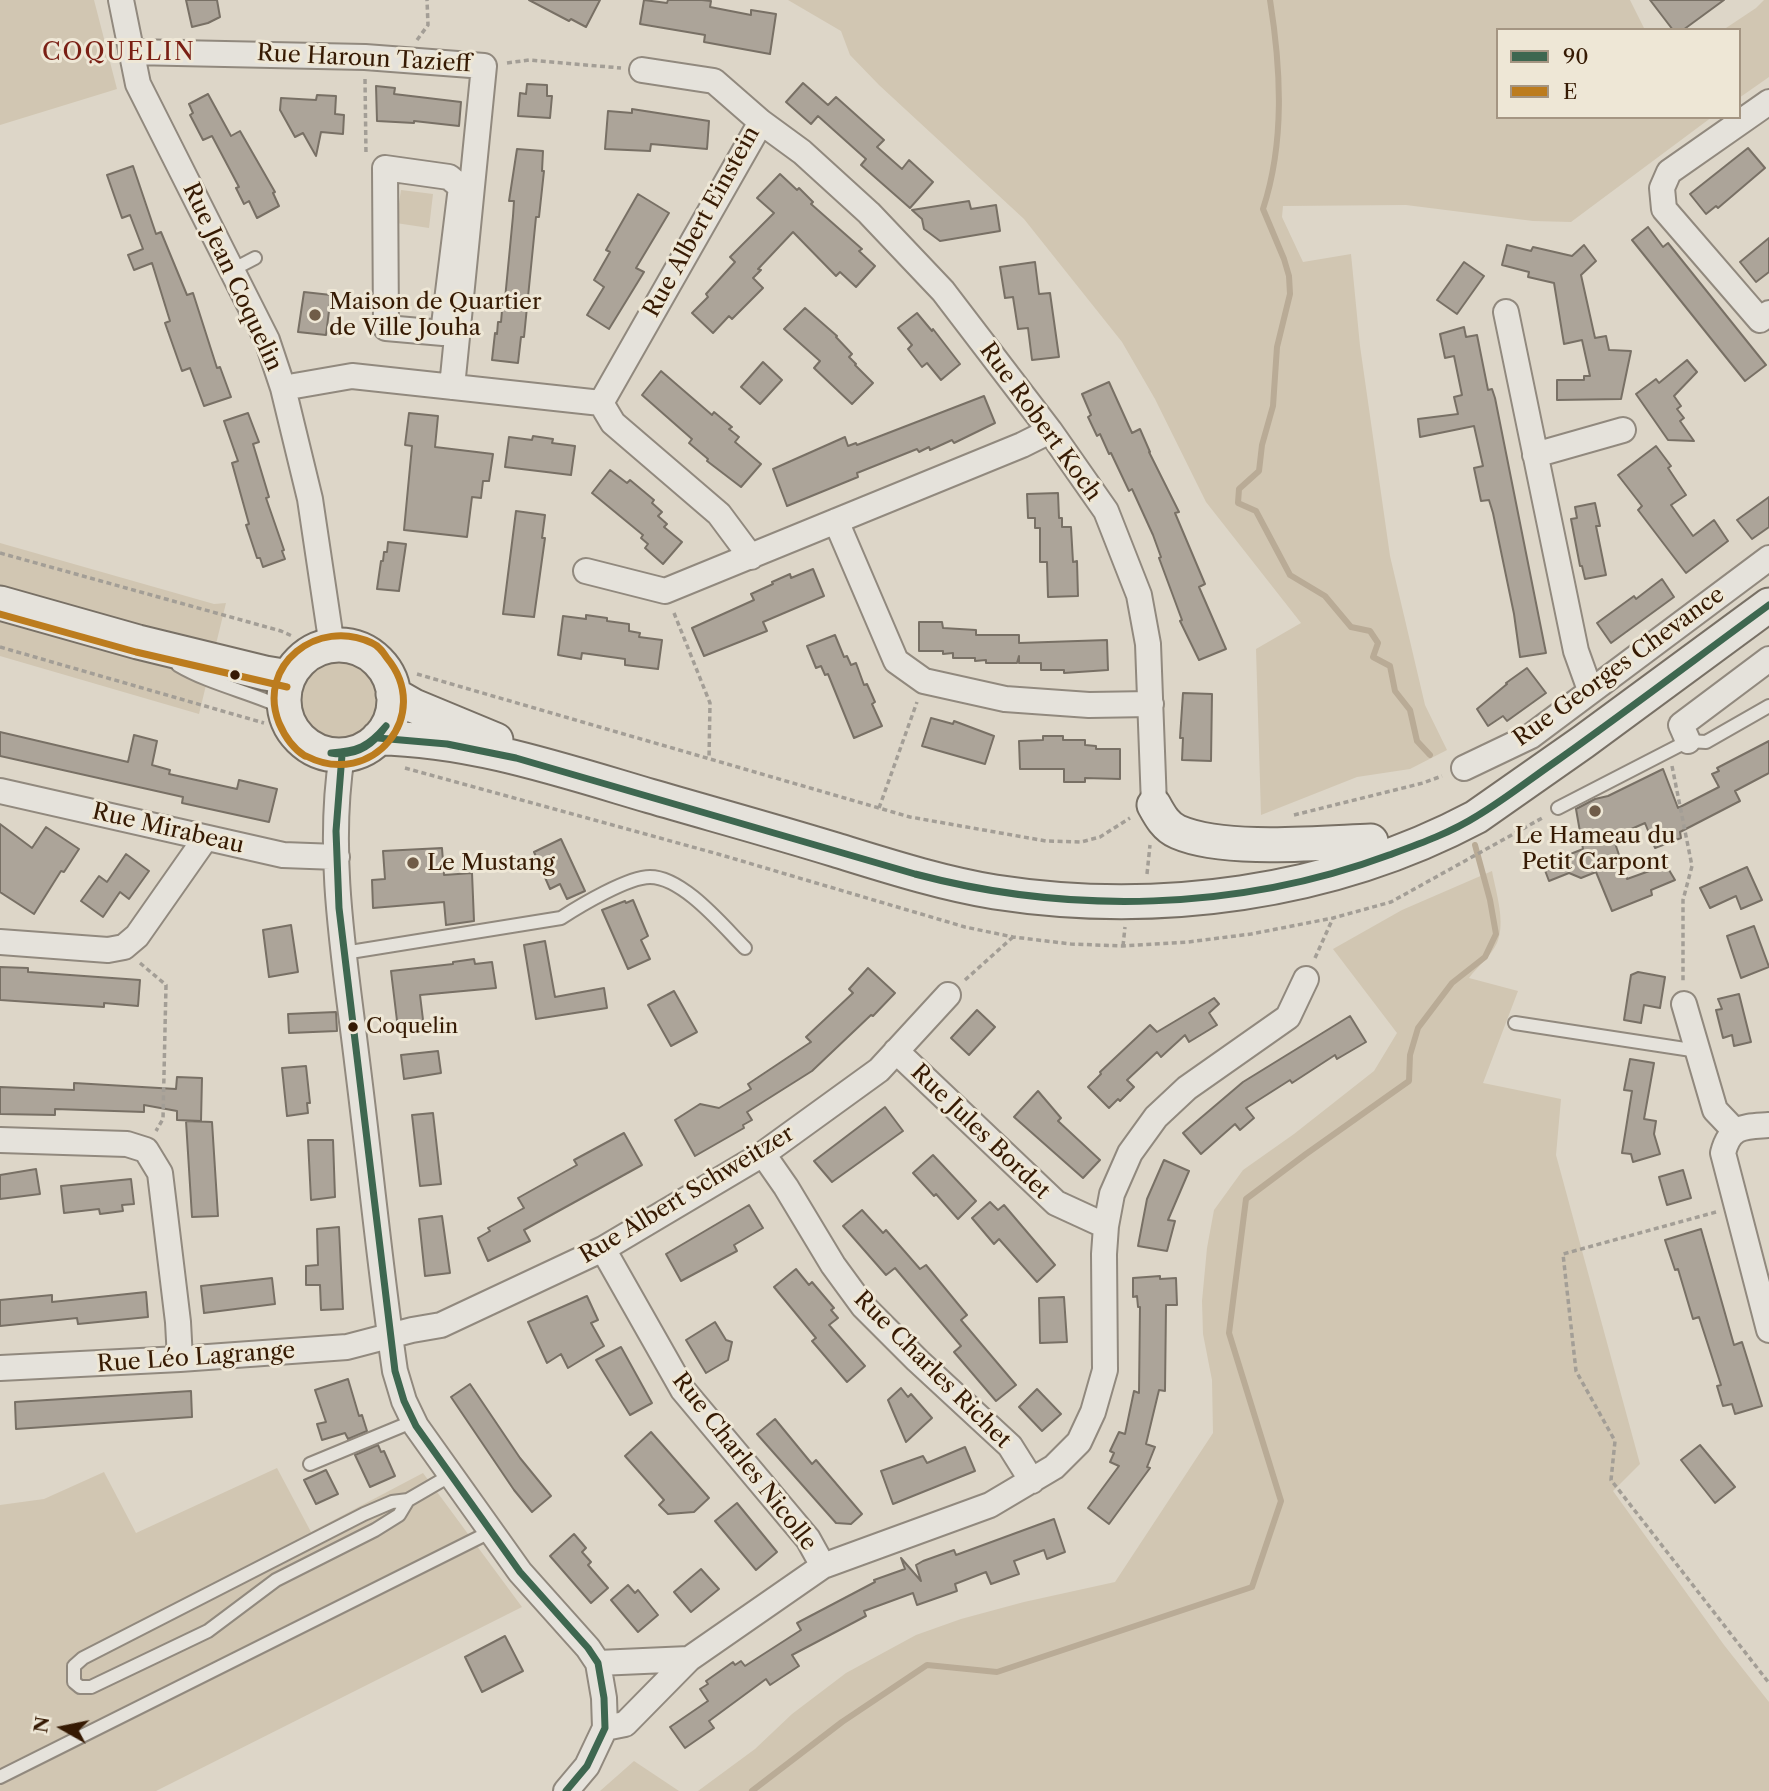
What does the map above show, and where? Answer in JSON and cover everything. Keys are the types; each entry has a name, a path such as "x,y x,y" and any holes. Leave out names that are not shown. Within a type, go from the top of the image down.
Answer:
{"main road":[{"path":"0,603 138,642 265,673 298,737 311,747 326,753 342,755 356,752 378,738 387,725 402,683"},
{"path":"378,738 404,738 553,767 894,869 957,884 1083,902 1189,899 1316,878 1376,860 1531,779 1769,605"},
{"path":"279,703 296,664 307,654 320,648 348,645 374,657 402,683 414,706 487,737 839,837 998,872 1093,880 1195,878 1312,858 1470,810"},
{"path":"1154,805 1161,819 1176,831 1212,842 1293,844 1371,841"}],"street":[{"name":"Rue Jean Coquelin","path":"121,0 138,84 267,340 283,388 310,499 330,633 335,645"},
{"name":"Rue Haroun Tazieff","path":"131,52 403,58 484,66 452,387"},
{"name":"Rue Albert Einstein","path":"601,403 761,122 714,81 642,70"},
{"path":"1769,102 1669,172 1662,188 1664,209 1760,320 1769,313"},
{"name":"Rue Robert Koch","path":"761,122 802,152 869,213 934,282 1050,431 1106,511 1139,595 1148,643 1154,805"},
{"path":"385,168 449,177 461,187 443,333 386,328 385,168"},
{"path":"1506,312 1576,651 1590,690"},
{"path":"283,388 352,376 601,403 612,423 719,514 751,556"},
{"path":"1535,454 1623,430"},
{"path":"586,570 665,592 1022,445 1050,431"},
{"path":"836,521 897,661 924,681 1005,699 1089,705 1151,704"},
{"name":"Rue Georges Chevance","path":"1464,768 1531,736 1769,558"},
{"path":"1679,746 1681,725 1769,659"},
{"path":"342,755 338,777 337,857 344,953 390,1336 401,1391 414,1421 490,1532 520,1572 588,1648 598,1663 604,1698 605,1728 587,1766 566,1791"},
{"name":"Rue Mirabeau","path":"0,791 284,855 337,857"},
{"path":"0,942 108,950 124,947 136,936 205,839"},
{"path":"605,1728 625,1724 689,1659 823,1566 990,1504 1054,1467 1079,1442 1093,1412 1105,1370 1106,1226 1112,1194 1130,1153 1156,1117 1187,1088 1288,1017 1306,979"},
{"name":"Rue Albert Schweitzer","path":"390,1336 441,1325 603,1249 763,1154 879,1070 948,995"},
{"path":"1684,1004 1715,1110 1735,1131"},
{"name":"Rue Jules Bordet","path":"896,1051 1056,1203 1106,1226"},
{"path":"1769,1125 1745,1127 1735,1131 1727,1140 1723,1153 1769,1330"},
{"path":"0,1140 127,1144 146,1150 160,1173 180,1359"},
{"name":"Rue Charles Richet","path":"763,1154 833,1265 863,1306 1010,1446 1032,1481"},
{"name":"Rue Charles Nicolle","path":"603,1249 683,1391 808,1539 823,1566"},
{"name":"Rue Léo Lagrange","path":"0,1368 347,1347 390,1336"},
{"path":"598,1663 689,1659"}],"lane":[{"path":"232,270 256,258"},
{"path":"1558,808 1679,746 1706,742 1769,706"},
{"path":"344,953 561,918 587,901 649,877 666,880 690,895 745,948"},
{"path":"1515,1024 1698,1051"},
{"path":"310,1464 414,1421"},
{"path":"408,1500 399,1516 276,1580 208,1631 91,1687 80,1687 74,1682 74,1666 83,1658 364,1514 393,1502 408,1500 451,1475"},
{"path":"0,1777 490,1532"}],"path":[{"path":"403,58 428,25 428,0"},
{"path":"365,57 365,128"},
{"path":"484,66 529,60 642,70"},
{"path":"0,553 292,636"},
{"path":"665,592 710,703 709,759"},
{"path":"0,647 279,703"},
{"path":"879,808 924,681"},
{"path":"402,683 709,759 910,817 999,834 1046,841 1081,842 1100,837 1154,805"},
{"path":"1679,746 1692,866 1683,900 1684,1004"},
{"path":"1284,818 1423,783 1464,768"},
{"path":"1466,860 1558,808"},
{"path":"1306,979 1333,918"},
{"path":"948,995 1013,937"},
{"path":"124,947 166,985 163,1119 146,1150"},
{"path":"1737,1206 1563,1254 1576,1371 1615,1441 1611,1480 1769,1683"}],"shaded area":[{"path":"0,0 94,0 117,89 0,125"},
{"path":"788,0 1630,0 1644,28 1496,28 1496,119 1709,119 1571,222 1533,221 1406,205 1283,206 1282,217 1303,262 1351,254 1360,346 1390,556 1425,705 1447,750 1410,769 1357,777 1261,815 1256,649 1301,623 1206,502 1155,399 1122,342 1024,219 879,85 850,55 841,31"},
{"path":"1764,0 1769,0 1769,77 1741,97 1741,28 1726,28"},
{"path":"401,190 433,194 429,228 396,223"},
{"path":"0,543 214,604 226,603 199,714 0,656"},
{"path":"331,659 347,659 362,666 373,677 380,692 377,716 368,729 347,741 331,741 316,734 305,723 298,708 298,692 305,677 316,666"},
{"path":"1492,871 1499,907 1500,935 1491,952 1469,978 1518,991 1483,1083 1561,1099 1556,1155 1640,1464 1613,1491 1724,1645 1769,1702 1769,1791 698,1791 755,1749 792,1714 846,1673 916,1635 961,1619 1024,1602 1115,1582 1213,1433 1212,1380 1203,1334 1202,1301 1214,1210 1243,1170 1374,1071 1397,1033 1333,949 1402,910"},
{"path":"277,1468 311,1532 423,1473 522,1607 156,1791 0,1791 0,1505 44,1499 104,1472 136,1533"},
{"path":"634,1761 679,1791 600,1791"}],"building":[{"path":"186,0 217,0 220,17 192,27"},
{"path":"529,0 600,0 586,27"},
{"path":"644,0 667,3 668,0 702,0 711,1 710,7 751,15 751,10 776,14 770,54 704,42 705,35 640,24"},
{"path":"1650,0 1724,0 1686,28 1671,28"},
{"path":"803,83 828,105 836,97 884,140 877,147 902,169 909,160 933,182 910,208 861,165 866,159 818,116 811,124 786,102"},
{"path":"527,84 547,85 547,96 552,96 550,118 518,116 520,93 526,94"},
{"path":"376,86 395,88 394,94 461,102 459,126 414,121 377,121"},
{"path":"208,94 231,136 240,131 275,192 273,193 279,206 257,218 249,201 244,204 236,188 239,187 212,136 203,140 190,115 193,113 189,104"},
{"path":"317,95 336,96 335,114 344,115 343,134 321,132 316,156 303,133 295,137 280,110 281,98 316,100"},
{"path":"632,109 709,121 707,149 651,144 650,151 605,149 608,111 632,113"},
{"path":"1748,148 1765,168 1718,208 1716,206 1706,214 1690,194"},
{"path":"517,149 543,151 544,171 539,217 536,217 524,337 521,337 518,363 492,360 495,333 497,334 498,322 501,322 505,299 514,201 509,201"},
{"path":"133,166 156,234 161,232 187,295 193,293 217,368 220,367 231,397 204,406 190,368 182,371 165,323 170,321 152,263 134,270 128,255 143,249 130,215 122,218 107,175"},
{"path":"780,174 797,190 799,188 813,202 811,204 862,249 859,251 875,266 856,287 840,272 836,276 793,232 758,269 761,270 753,278 763,288 732,319 729,316 713,333 692,313 735,262 730,257 774,213 757,198"},
{"path":"638,194 669,213 636,268 644,272 609,329 587,315 604,287 594,280 610,252 606,250"},
{"path":"969,201 971,209 996,205 1000,231 940,241 924,229 922,219 912,210"},
{"path":"1648,227 1663,247 1668,243 1766,365 1745,381 1632,240"},
{"path":"1769,238 1769,272 1756,282 1740,262"},
{"path":"1507,245 1531,251 1533,247 1572,256 1584,245 1596,261 1581,275 1595,338 1606,336 1609,350 1631,351 1621,399 1557,400 1557,380 1584,380 1584,376 1590,376 1582,340 1564,344 1554,283 1528,277 1529,272 1502,265"},
{"path":"1035,262 1039,294 1050,293 1059,357 1032,360 1028,328 1018,329 1013,297 1005,298 1000,267"},
{"path":"1464,262 1484,276 1457,314 1437,300"},
{"name":"Maison de Quartier de Ville Jouha","path":"304,292 331,295 326,335 298,332"},
{"path":"805,308 837,336 852,354 849,357 855,365 873,383 852,404 814,368 820,361 784,329"},
{"path":"917,313 960,364 941,380 927,363 922,367 908,349 912,345 898,328"},
{"path":"1464,327 1466,337 1477,335 1488,390 1492,389 1495,398 1546,653 1520,657 1493,513 1489,500 1481,501 1474,468 1483,466 1474,426 1420,437 1418,419 1458,414 1454,397 1462,395 1454,356 1445,358 1440,334"},
{"path":"1687,360 1697,372 1674,396 1681,406 1677,409 1684,418 1680,421 1694,441 1668,440 1636,394 1656,379 1659,383"},
{"path":"763,362 782,380 760,404 741,387"},
{"path":"661,371 712,415 714,412 732,427 729,429 739,437 735,442 761,464 741,487 707,461 708,459 689,443 692,439 642,395"},
{"path":"1109,382 1132,433 1140,429 1179,512 1175,513 1205,584 1199,587 1226,649 1199,660 1180,621 1182,620 1153,535 1132,489 1129,491 1111,453 1109,454 1100,434 1097,436 1088,417 1091,415 1082,394"},
{"path":"984,396 995,423 954,443 952,440 919,452 917,449 857,473 858,477 787,506 773,469 845,437 848,446 857,445"},
{"path":"248,413 259,442 253,444 285,559 263,567 260,558 257,558 246,525 249,524 232,463 238,461 224,421"},
{"path":"409,413 438,416 435,447 493,454 489,481 483,481 481,498 472,497 467,537 404,530 412,446 405,445"},
{"path":"533,436 553,439 552,443 575,446 571,475 505,467 509,437 532,440"},
{"path":"1656,446 1671,466 1668,468 1686,495 1671,505 1693,536 1714,520 1728,541 1686,573 1638,510 1642,506 1618,475"},
{"path":"610,470 627,483 630,480 654,500 652,503 662,512 658,516 667,524 664,527 682,542 663,564 645,548 648,544 641,538 643,535 592,493"},
{"path":"1058,493 1062,527 1071,527 1073,562 1077,561 1078,596 1048,597 1047,562 1040,562 1040,528 1035,528 1035,518 1028,518 1027,494"},
{"path":"1769,497 1769,527 1752,539 1737,520"},
{"path":"1595,503 1600,526 1596,526 1606,575 1585,579 1571,519 1577,518 1575,507"},
{"path":"516,511 545,515 542,538 545,538 534,617 503,614"},
{"path":"388,542 406,544 399,591 377,589 381,561 384,552 387,552"},
{"path":"813,569 824,596 763,622 767,631 704,656 692,628 754,600 751,594 773,584 772,582 790,574 791,578"},
{"path":"1662,579 1674,597 1611,643 1597,623"},
{"path":"586,615 629,624 629,631 640,633 639,637 662,640 658,669 625,665 625,659 582,653 581,659 558,655 563,616 586,619"},
{"path":"919,622 942,622 943,628 976,630 976,635 1019,635 1019,643 1107,640 1108,670 1064,673 1064,670 1041,670 1041,663 1019,663 1019,656 1017,663 986,663 986,660 975,661 975,658 953,658 953,653 943,654 943,651 919,651"},
{"path":"835,635 844,657 847,656 851,665 856,663 864,685 867,684 882,726 854,738 828,674 825,675 821,666 816,668 807,646"},
{"path":"1527,668 1546,693 1507,721 1503,716 1488,726 1477,709"},
{"path":"1183,693 1212,694 1211,761 1182,760 1183,738 1180,738"},
{"path":"931,718 953,724 954,721 994,736 985,764 922,746"},
{"path":"0,732 128,762 134,735 157,741 152,765 170,770 169,774 237,789 239,780 277,789 269,822 182,803 183,797 0,756"},
{"path":"1043,736 1085,740 1085,745 1096,746 1096,749 1120,749 1120,779 1085,778 1085,782 1064,782 1064,769 1020,769 1019,741 1043,740"},
{"path":"1769,741 1769,773 1735,791 1740,801 1680,832 1681,838 1655,848 1645,823 1613,837 1627,879 1666,865 1675,880 1651,890 1652,895 1612,911 1596,872 1581,878 1569,873 1549,881 1543,865 1583,849 1576,809 1663,769 1678,808 1719,787 1712,774 1719,771 1717,768"},
{"path":"0,824 32,848 46,827 79,849 64,872 61,871 34,914 0,892"},
{"path":"561,839 585,891 567,899 560,884 550,889 534,852"},
{"path":"442,848 444,875 472,873 474,921 446,925 444,902 373,908 372,880 385,879 383,851"},
{"path":"126,854 149,871 129,899 120,892 103,917 81,901 99,876 107,882"},
{"path":"1747,867 1762,900 1741,909 1736,896 1710,908 1700,888"},
{"path":"633,900 648,936 641,940 650,959 628,969 602,910"},
{"path":"291,925 298,972 269,977 263,930"},
{"path":"1754,926 1769,967 1741,978 1727,936"},
{"path":"545,941 555,997 604,988 607,1008 536,1019 524,945"},
{"path":"474,959 475,964 492,962 496,988 420,995 424,1028 398,1029 391,971"},
{"path":"0,967 28,968 28,972 140,980 138,1006 104,1003 104,1007 0,1000"},
{"path":"868,968 895,993 812,1071 747,1112 752,1120 743,1125 744,1128 695,1156 675,1120 700,1104 719,1108 751,1089 748,1084 811,1042 806,1037 853,993 849,989"},
{"path":"1638,972 1665,977 1660,1008 1644,1005 1641,1023 1624,1020 1631,975"},
{"path":"674,991 697,1032 671,1046 648,1005"},
{"path":"1739,994 1751,1042 1734,1046 1732,1035 1723,1038 1716,1010 1722,1009 1718,999"},
{"path":"1214,998 1219,1004 1209,1013 1217,1025 1189,1042 1185,1035 1161,1057 1157,1052 1127,1080 1134,1087 1120,1101 1118,1099 1109,1108 1088,1087 1100,1072 1150,1025 1157,1032"},
{"path":"977,1010 995,1027 969,1055 951,1038"},
{"path":"336,1012 337,1031 289,1033 288,1014"},
{"path":"1350,1016 1366,1042 1337,1059 1335,1055 1246,1108 1254,1118 1240,1130 1235,1124 1201,1154 1183,1133 1243,1082"},
{"path":"438,1051 441,1073 404,1079 401,1055"},
{"path":"1630,1059 1654,1063 1644,1119 1656,1121 1654,1134 1660,1154 1633,1162 1631,1154 1622,1153 1632,1091 1624,1090"},
{"path":"306,1066 310,1103 307,1103 308,1113 287,1116 282,1068"},
{"path":"177,1077 202,1078 201,1121 177,1120 177,1111 144,1105 144,1112 55,1109 55,1115 0,1114 0,1087 74,1090 74,1083 176,1089"},
{"path":"1038,1091 1061,1118 1058,1121 1100,1160 1083,1178 1014,1117"},
{"path":"885,1107 903,1131 832,1182 814,1161"},
{"path":"433,1113 441,1184 420,1186 412,1115"},
{"path":"186,1121 212,1122 218,1216 192,1217"},
{"path":"624,1133 642,1165 524,1230 530,1241 488,1261 478,1238 490,1231 488,1228 524,1208 518,1198 577,1165 574,1160"},
{"path":"308,1140 333,1140 335,1197 311,1200"},
{"path":"933,1155 976,1201 958,1219 913,1173"},
{"path":"1164,1160 1189,1171 1168,1220 1175,1221 1167,1251 1138,1246 1147,1199"},
{"path":"36,1169 40,1194 0,1199 0,1175"},
{"path":"1683,1170 1691,1198 1667,1205 1659,1177"},
{"path":"131,1179 134,1204 122,1205 123,1211 100,1214 99,1209 64,1213 61,1186"},
{"path":"990,1202 998,1210 1004,1205 1055,1265 1037,1282 999,1239 994,1244 972,1218"},
{"path":"749,1205 763,1228 734,1245 737,1251 681,1281 666,1254"},
{"path":"862,1210 883,1233 886,1230 920,1269 926,1265 967,1315 961,1320 1016,1385 996,1401 954,1352 961,1346 895,1268 886,1275 843,1226"},
{"path":"442,1216 450,1273 425,1276 419,1219"},
{"path":"339,1227 343,1309 321,1310 320,1285 306,1285 306,1266 318,1265 317,1229"},
{"path":"1701,1229 1734,1345 1742,1342 1762,1406 1735,1414 1732,1404 1723,1406 1717,1386 1721,1385 1699,1317 1693,1319 1678,1269 1675,1270 1665,1240"},
{"path":"796,1269 809,1285 812,1282 834,1308 831,1310 838,1318 829,1325 865,1366 847,1382 812,1341 816,1338 774,1287"},
{"path":"1160,1276 1160,1279 1176,1278 1177,1305 1166,1305 1165,1391 1159,1390 1146,1444 1155,1447 1147,1467 1150,1468 1109,1524 1088,1508 1119,1466 1110,1462 1114,1453 1110,1451 1119,1432 1125,1434 1134,1391 1139,1393 1140,1307 1137,1296 1133,1297 1133,1278"},
{"path":"272,1278 275,1304 204,1313 201,1286"},
{"path":"146,1292 148,1317 78,1324 77,1318 0,1326 0,1300 52,1295 52,1302"},
{"path":"587,1296 598,1320 591,1323 604,1346 568,1368 561,1354 547,1363 528,1322"},
{"path":"1064,1297 1067,1342 1040,1343 1039,1298"},
{"path":"715,1322 726,1340 732,1342 728,1360 706,1373 686,1340"},
{"path":"621,1347 652,1403 630,1415 596,1360"},
{"path":"348,1379 359,1416 362,1415 367,1431 348,1439 345,1433 322,1440 317,1424 326,1422 315,1390"},
{"path":"470,1384 520,1458 551,1496 532,1512 451,1397"},
{"path":"901,1388 908,1397 911,1394 932,1418 906,1442 888,1400"},
{"path":"1037,1389 1061,1414 1042,1431 1019,1407"},
{"path":"191,1391 192,1417 16,1429 15,1402"},
{"path":"775,1419 812,1464 816,1460 862,1514 851,1524 836,1523 757,1434"},
{"path":"651,1432 709,1498 694,1512 668,1514 659,1505 664,1500 625,1456"},
{"path":"378,1445 381,1452 384,1451 395,1476 370,1487 355,1455"},
{"path":"1700,1445 1735,1487 1715,1503 1681,1460"},
{"path":"965,1447 975,1471 893,1504 881,1471 923,1456 927,1463"},
{"path":"326,1470 338,1494 316,1504 304,1480"},
{"path":"737,1503 777,1552 756,1570 715,1521"},
{"path":"1054,1519 1065,1552 1047,1559 1044,1550 1014,1561 1019,1574 991,1584 986,1572 955,1584 957,1591 917,1605 913,1593 864,1611 866,1616 792,1655 799,1666 770,1685 766,1679 709,1721 714,1728 685,1748 670,1727 708,1701 700,1689 708,1684 706,1681 733,1662 735,1665 741,1661 745,1666 801,1630 797,1623 875,1582 874,1580 905,1569 901,1558 921,1581 916,1565 923,1561 954,1550 956,1555"},
{"path":"574,1534 586,1548 582,1552 591,1562 588,1565 608,1588 591,1603 550,1556"},
{"path":"701,1569 719,1589 691,1612 674,1592"},
{"path":"628,1585 635,1593 638,1590 658,1615 638,1632 611,1600"},
{"path":"505,1636 523,1671 482,1692 465,1657"}],"waterway":[{"path":"1270,0 1277,52 1279,105 1275,158 1263,209 1284,259 1290,294 1277,347 1273,406 1262,445 1259,471 1239,489 1238,503 1256,511 1290,575 1325,596 1351,627 1370,631 1378,643 1373,657 1390,666 1395,691 1410,710 1417,741 1430,755"},
{"path":"752,1791 842,1722 927,1665 997,1672 1252,1587 1281,1501 1229,1333 1246,1199 1409,1081 1410,1055 1418,1028 1452,983 1485,957 1496,934 1475,845"}],"transit line":[{"name":"90","path":"378,738 447,744 516,758 915,874 974,887 1093,901 1153,901 1214,896 1332,874 1456,828 1516,790 1769,605"},
{"name":"E","path":"0,614 136,652 287,687"},
{"name":"E","path":"305,756 289,742 279,723 274,702 276,682 284,665 297,652 313,642 331,636 352,637 379,647 400,680 403,702 399,723 389,741 373,755 353,763 330,764 306,756"},
{"name":"90","path":"331,753 348,753 363,748 386,726"},
{"name":"90","path":"331,753 362,747 386,726"},
{"name":"90","path":"342,755 336,831 339,908 395,1371 404,1401 416,1426 520,1572 588,1648 598,1663 604,1698 605,1728 587,1766 566,1791"}],"place":[{"name":"Maison de Quartier de Ville Jouha","path":"315,315"},
{"name":"Le Hameau du Petit Carpont","path":"1595,811"},
{"name":"Le Mustang","path":"413,863"},
{"name":"Coquelin","path":"353,1027"}],"district":[{"name":"COQUELIN","path":"119,53"}]}
